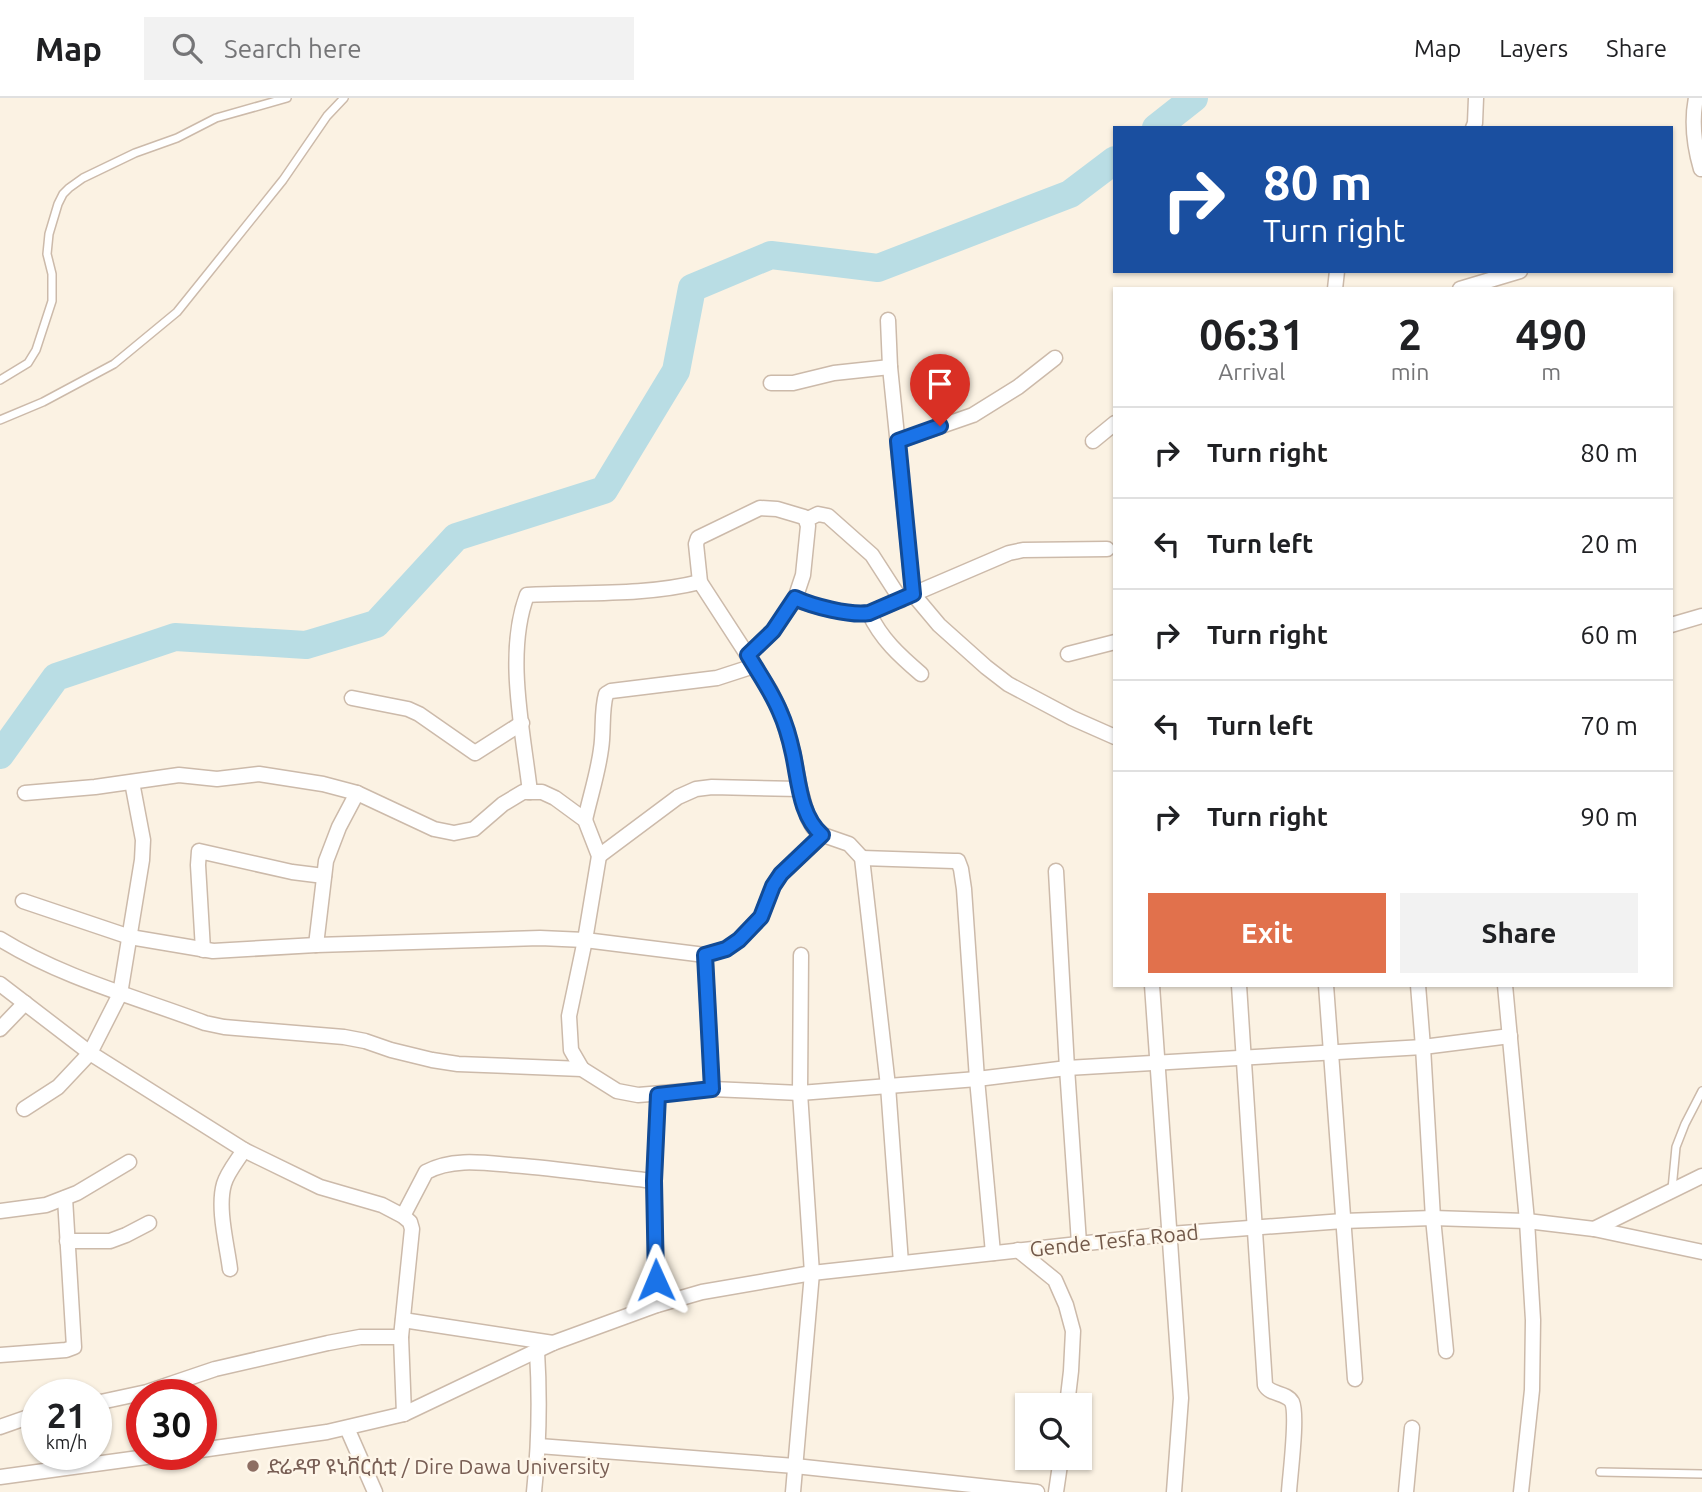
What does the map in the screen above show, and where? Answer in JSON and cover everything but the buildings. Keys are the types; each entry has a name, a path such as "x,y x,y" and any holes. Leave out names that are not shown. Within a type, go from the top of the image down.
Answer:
{"street":[{"path":"1473,126 1476,98"},
{"path":"1696,98 1694,143 1700,169"},
{"path":"1467,287 1513,273"},
{"path":"888,320 907,597"},
{"path":"898,441 973,415 1018,387 1055,358"},
{"path":"771,383 793,383 834,373 890,367"},
{"path":"1093,440 1113,425"},
{"path":"585,820 601,752 603,703 606,694 611,691 717,678 751,660 795,598 803,575 808,526 804,517 777,509 760,508 698,538 696,544 700,582 751,660 781,713 808,818 813,827 822,835 849,845 862,858 888,1086 901,1263"},
{"path":"806,520 818,514 828,516 873,555 907,597 1008,684 1113,736"},
{"path":"795,598 853,614 869,613 1009,553 1023,550 1107,549"},
{"path":"530,792 518,688 516,643 527,595 621,592 700,582"},
{"path":"869,613 875,626 894,650 921,674"},
{"path":"1673,624 1702,616"},
{"path":"1068,654 1113,643"},
{"path":"352,698 408,709 475,753 522,723"},
{"path":"25,793 70,790 180,775 217,779 258,774 323,784 357,793 434,829 454,833 474,829 503,804 523,792 542,792 555,798 585,820 599,856 569,1016 571,1051 582,1069 617,1091 638,1095 712,1089 800,1093 977,1079 1067,1068 1423,1047 1510,1036"},
{"path":"24,1109 58,1087 90,1053 121,994 143,841 132,782"},
{"path":"599,856 678,797 695,789 800,789"},
{"path":"316,945 327,860 339,827 357,793"},
{"path":"23,901 130,937 203,950 529,938 585,940 705,955 726,949 739,940 761,917 773,886 781,874 822,835"},
{"path":"203,950 199,851 283,870 324,876"},
{"path":"862,858 958,862 961,869 993,1253"},
{"path":"1056,871 1079,1244"},
{"path":"0,939 54,967 205,1023 344,1037 458,1064 582,1069"},
{"path":"705,955 712,1089"},
{"path":"793,1492 812,1273 800,1093 801,955"},
{"path":"0,984 90,1053 244,1150 320,1187 382,1205 410,1222 412,1228 401,1337 404,1414"},
{"path":"1152,987 1181,1398 1174,1492"},
{"path":"1239,987 1265,1385 1269,1391 1292,1401 1294,1430 1289,1492"},
{"path":"1326,987 1355,1379"},
{"path":"1418,987 1433,1218 1446,1351"},
{"path":"1505,987 1534,1320 1532,1390 1521,1492"},
{"path":"0,1030 25,1003"},
{"path":"657,1304 654,1181 658,1095"},
{"path":"230,1269 222,1193 224,1181 244,1150"},
{"path":"0,1211 46,1205 65,1198 129,1162"},
{"path":"404,1216 426,1172 443,1165 468,1162 654,1181"},
{"path":"1594,1229 1702,1176"},
{"path":"0,1354 66,1350 74,1347 65,1198"},
{"name":"Gende Tesfa Road","path":"217,1448 347,1428 404,1414 553,1343 657,1304 702,1292 812,1273 1170,1234 1343,1221 1433,1218 1527,1221 1594,1229 1702,1252"},
{"path":"67,1241 110,1241 149,1223"},
{"path":"1018,1250 1055,1280 1066,1305 1073,1332 1068,1393"},
{"path":"403,1320 553,1343"},
{"path":"112,1400 147,1392 215,1369 328,1343 360,1337 401,1337"},
{"path":"534,1492 539,1446 537,1351"},
{"path":"0,1427 21,1420"},
{"path":"347,1428 375,1492"},
{"path":"1406,1492 1412,1428"},
{"path":"539,1446 795,1466 1037,1492"},
{"path":"0,1477 126,1460"},
{"path":"1056,1492 1059,1470"}],"lane":[{"path":"0,380 28,363 36,350 52,301 52,274 47,254 49,234 58,204 69,188 135,153 177,138 216,118 287,98"},
{"path":"0,420 43,402 114,364 177,312 283,180 327,116 344,98"},
{"path":"1672,1190 1676,1147 1702,1091"},
{"path":"1600,1472 1702,1474"}],"waterway":[{"path":"1159,126 1194,98"},
{"path":"0,755 56,677 175,637 306,645 376,624 456,537 604,490 676,371 692,288 771,255 878,268 1070,194 1113,162"}],"place":[{"name":"ድሬዳዋ ዩኒቨርሲቲ / Dire Dawa University","path":"253,1466"}],"route":[{"path":"656,1280 654,1181 658,1095 712,1089 705,955 726,949 739,940 761,917 773,886 781,874 822,835 808,818 781,713 748,655 773,631 795,598 825,608 861,614 913,594 898,441 940,426"}]}
